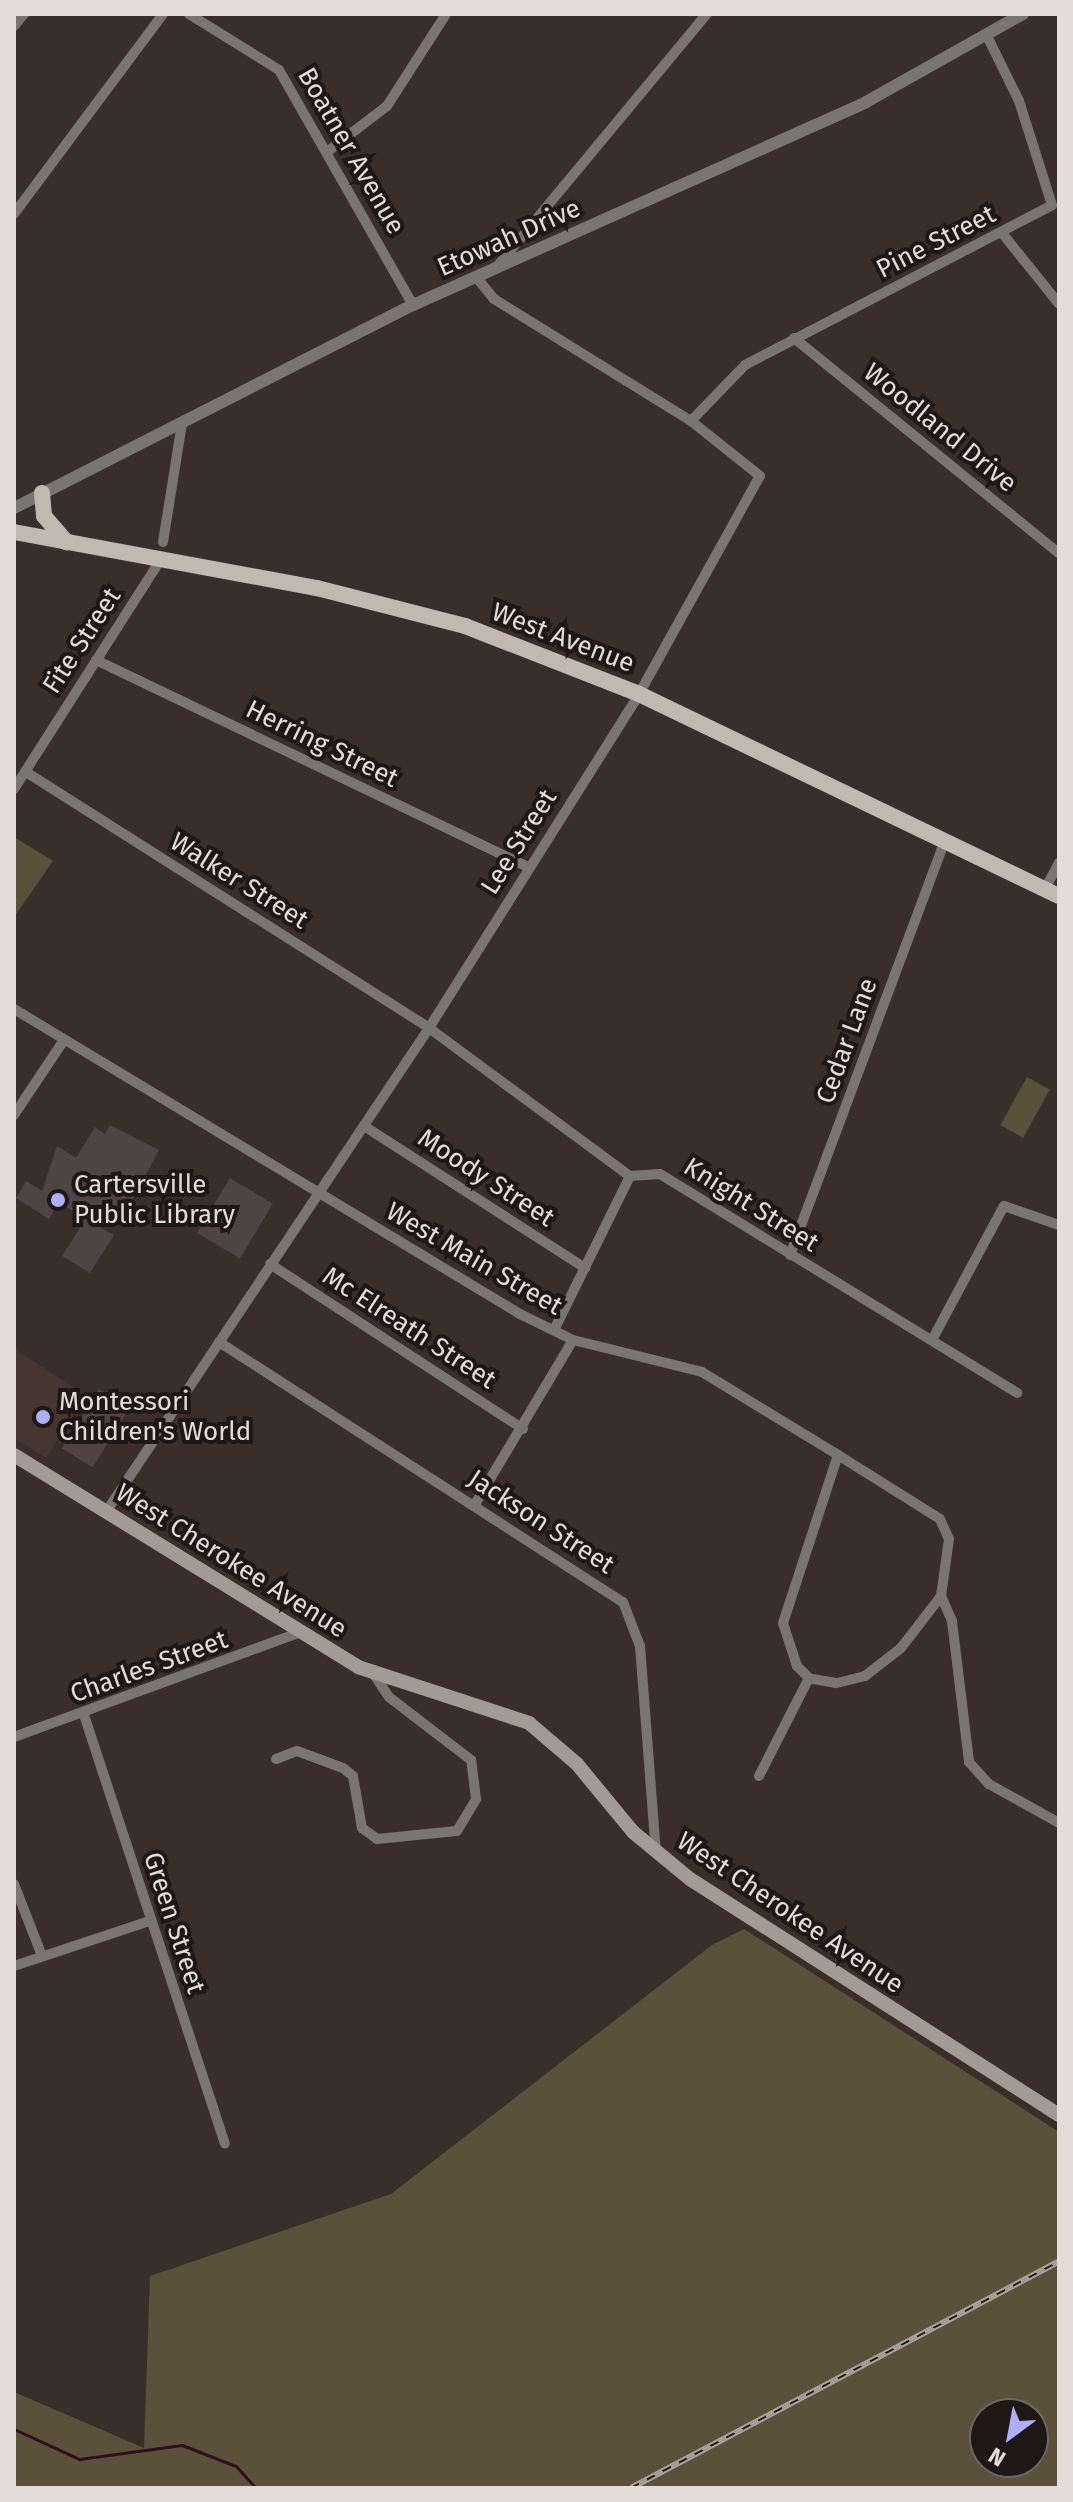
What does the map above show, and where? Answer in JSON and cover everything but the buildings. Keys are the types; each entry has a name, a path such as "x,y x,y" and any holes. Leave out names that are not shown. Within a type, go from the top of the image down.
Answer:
{"main road":[{"path":"42,493 44,516 67,542"},
{"name":"West Avenue","path":"14,532 67,542 163,550 465,626 639,694 1052,892"},
{"name":"West Cherokee Avenue","path":"14,1455 298,1633 375,1676 529,1723 577,1764 656,1853 1059,2115"}],"street":[{"path":"14,26 24,14"},
{"path":"14,214 163,14"},
{"name":"Boatner Avenue","path":"189,14 273,64 327,152 413,305"},
{"path":"327,152 387,106 446,14"},
{"path":"495,269 707,14"},
{"name":"Etowah Drive","path":"14,508 413,305 866,102 1023,14"},
{"name":"Pine Street","path":"691,421 745,365 1045,213 1053,195 987,36"},
{"path":"1002,233 1059,304"},
{"name":"Lee Street","path":"106,1512 429,1028 639,694 760,476 691,421 494,299 476,277"},
{"name":"Woodland Drive","path":"794,338 1059,553"},
{"name":"Fite Street","path":"14,789 163,550 182,423"},
{"name":"Herring Street","path":"96,660 529,867"},
{"name":"Walker Street","path":"26,772 429,1028"},
{"name":"Cedar Lane","path":"790,1255 945,841"},
{"path":"1052,892 1059,863"},
{"name":"West Main Street","path":"14,1009 318,1195 554,1330 573,1340 702,1372 940,1519 949,1539 941,1596"},
{"path":"429,1028 630,1176 554,1330"},
{"path":"14,1115 64,1040"},
{"name":"Moody Street","path":"364,1126 585,1268"},
{"name":"Knight Street","path":"630,1176 660,1174 1017,1393"},
{"path":"932,1340 1004,1206 1059,1225"},
{"name":"Mc Elreath Street","path":"270,1264 523,1429"},
{"path":"474,1506 523,1429 573,1340"},
{"name":"Jackson Street","path":"219,1342 623,1602 634,1621 652,1736 656,1853"},
{"path":"809,1678 793,1657 783,1623 838,1455"},
{"path":"809,1678 865,1676 901,1648 941,1596 952,1621 969,1762 989,1784 1059,1823"},
{"name":"Charles Street","path":"14,1737 84,1715 298,1633"},
{"path":"276,1759 297,1751 343,1768 355,1783 362,1828 377,1839 457,1831 476,1799 471,1760 389,1697 375,1676"},
{"path":"759,1776 809,1678"},
{"name":"Green Street","path":"84,1715 149,1921 225,2143"},
{"path":"14,1884 42,1956"},
{"path":"14,1966 149,1921"}],"shaded area":[{"path":"14,837 53,861 14,917"},
{"path":"1027,1077 1050,1090 1023,1138 1000,1125"},
{"name":"Montessori Children's World","path":"14,1349 86,1395 46,1458 14,1438"},
{"path":"744,1929 1059,2132 1059,2488 14,2488 14,2392 144,2448 150,2276 391,2194 712,1945"}],"waterway":[{"path":"14,2429 79,2459 182,2445 236,2466 256,2488"}],"railway":[{"path":"631,2488 1059,2261"}],"place":[{"name":"Cartersville Public Library","path":"58,1200"},
{"name":"Montessori Children's World","path":"43,1417"}]}
